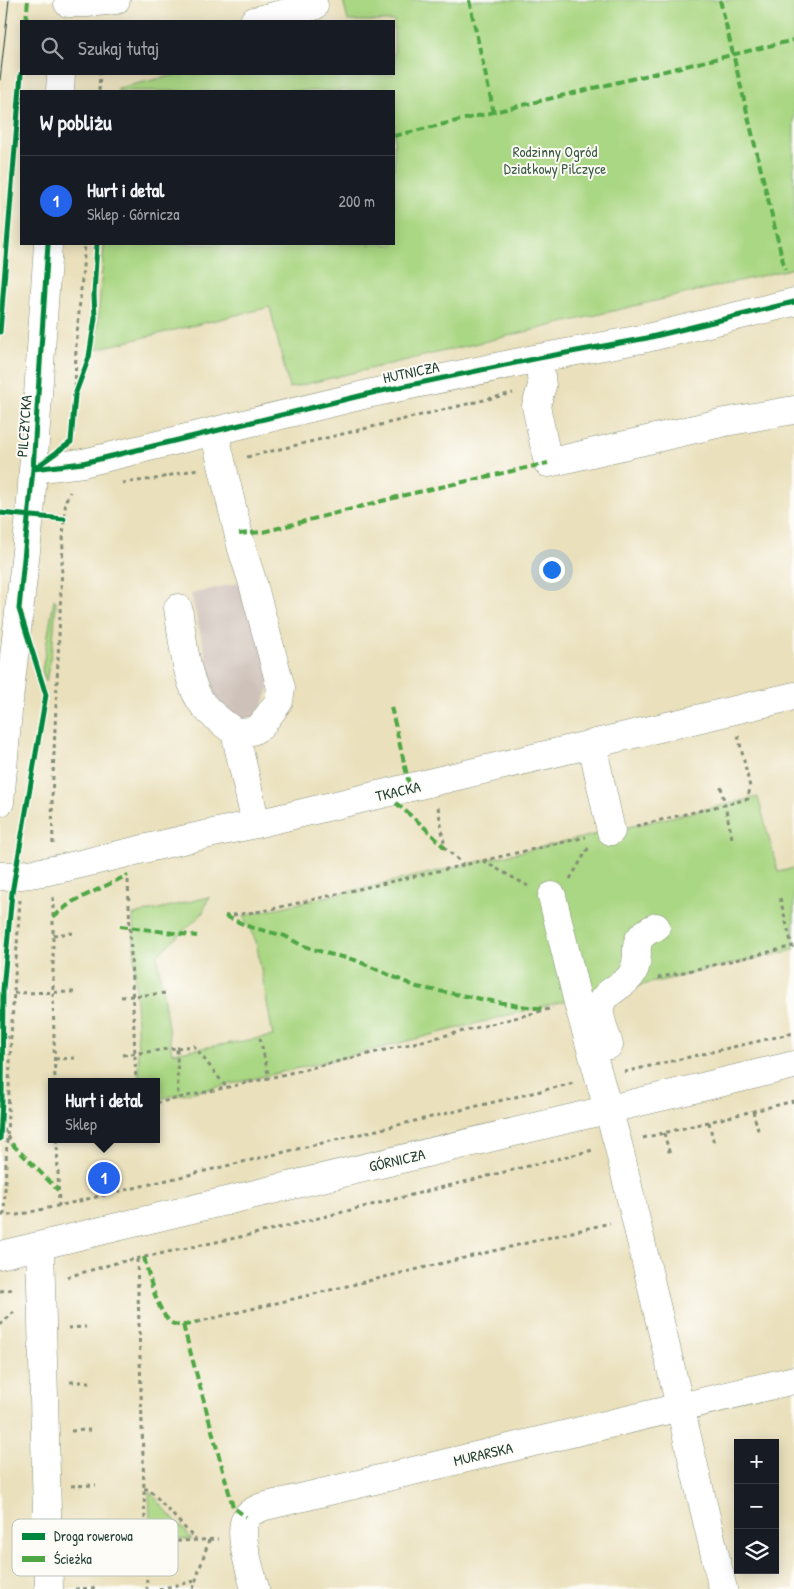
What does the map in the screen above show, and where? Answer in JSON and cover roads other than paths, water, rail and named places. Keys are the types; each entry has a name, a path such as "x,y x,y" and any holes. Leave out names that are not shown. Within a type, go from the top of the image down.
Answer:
{"street":[{"path":"67,8 87,3 116,0"},
{"path":"258,20 314,6"},
{"path":"60,90 61,75"},
{"name":"PILCZYCKA","path":"0,802 9,700 30,516 48,245"},
{"name":"HUTNICZA","path":"33,469 83,464 372,393 646,338 794,302"},
{"path":"539,358 542,386 536,406 548,463 725,422 794,410"},
{"path":"178,608 194,688 204,706 235,732 252,731 261,726 279,701 281,688 242,549 214,431"},
{"name":"TKACKA","path":"10,884 19,876 256,824 794,696"},
{"path":"235,732 256,824"},
{"path":"592,744 604,833"},
{"path":"552,896 578,1003 618,1144 723,1589"},
{"path":"598,1074 611,1061 600,1011 602,1003 608,994 631,976 636,965 638,938 644,932 656,927"},
{"name":"GÓRNICZA","path":"0,1254 794,1065"},
{"path":"40,1246 48,1519"},
{"name":"MURARSKA","path":"255,1589 243,1536 246,1517 254,1510 271,1504 794,1380"},
{"path":"50,1576 50,1589"}],"tram line":[{"path":"0,80 9,0"}],"place":[{"name":"Hurt i detal","path":"104,1178"}],"park label":[{"name":"Rodzinny Ogród Działkowy Pilczyce","path":"555,160"}]}
